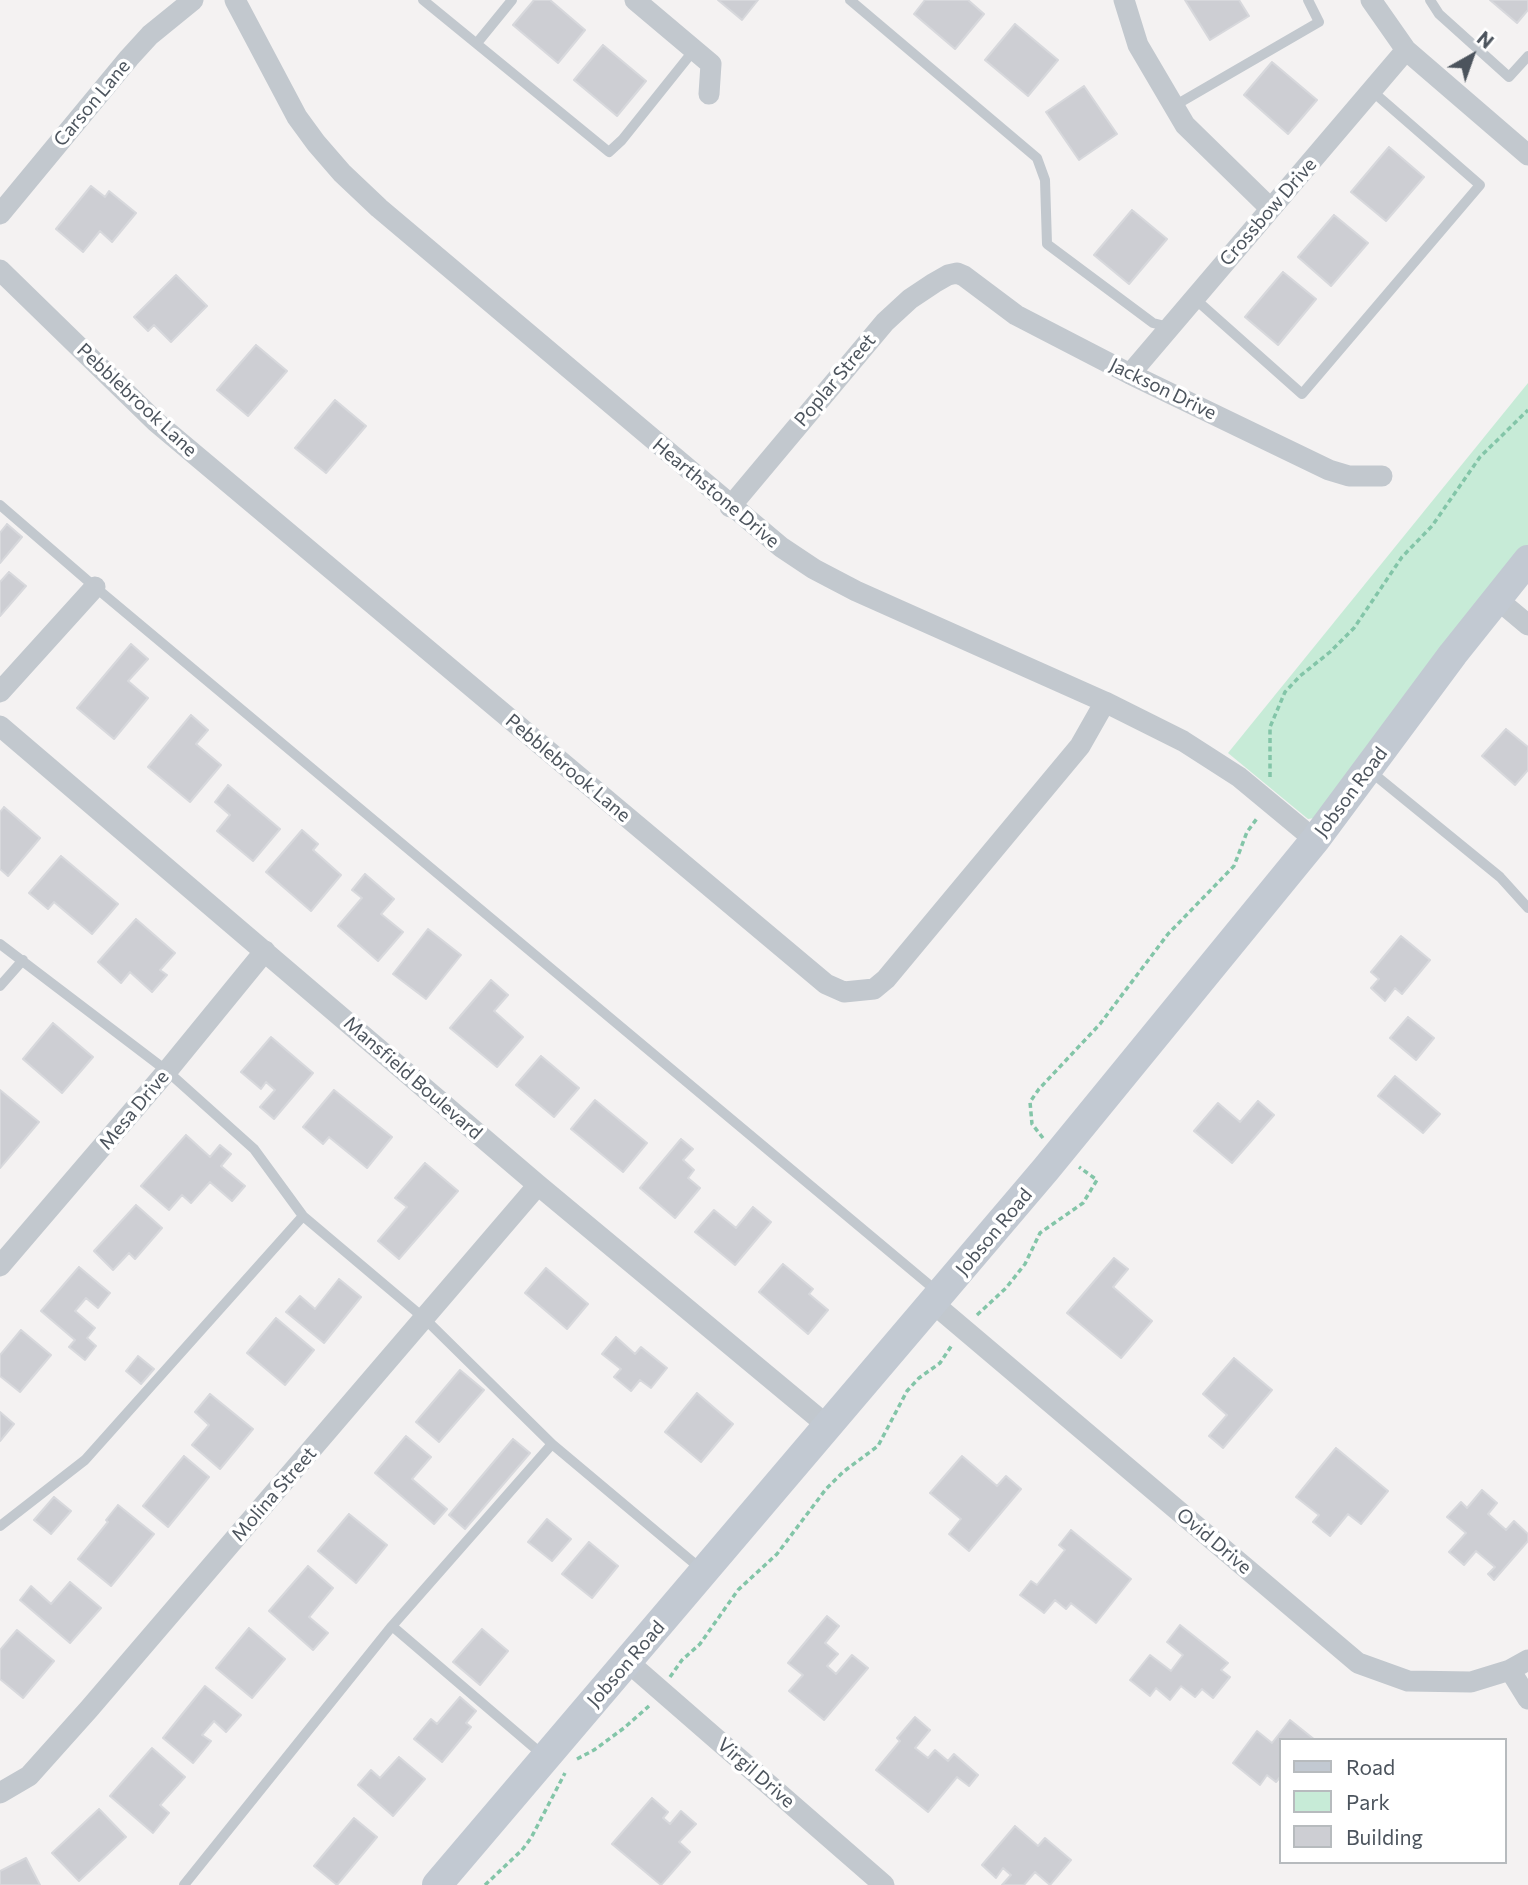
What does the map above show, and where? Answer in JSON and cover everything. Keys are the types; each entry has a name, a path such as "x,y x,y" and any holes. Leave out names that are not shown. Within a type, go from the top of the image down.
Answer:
{"street":[{"name":"Carson Lane","path":"0,214 136,50 193,0"},
{"name":"Hearthstone Drive","path":"235,0 297,117 342,173 388,216 730,507 781,547 814,569 856,591 1105,702 1211,757 1239,776 1315,840"},
{"path":"635,0 711,64 709,94"},
{"path":"1124,0 1138,45 1185,125 1270,208"},
{"path":"1371,0 1406,51 1528,155"},
{"name":"Crossbow Drive","path":"1130,374 1406,51"},
{"name":"Pebblebrook Lane","path":"0,270 156,422 826,984 844,992 874,989 886,979 1080,746 1105,702"},
{"name":"Poplar Street","path":"730,507 885,322 926,289 948,275 957,274"},
{"name":"Jackson Drive","path":"957,274 964,276 1016,315 1130,374 1329,470 1349,476 1382,476"},
{"name":"Jobson Road","path":"437,1885 938,1300 1315,840 1528,560"},
{"path":"0,692 95,587"},
{"path":"1497,599 1528,625"},
{"name":"Mansfield Boulevard","path":"0,726 538,1185 829,1427"},
{"name":"Mesa Drive","path":"0,1266 167,1071 265,951"},
{"name":"Molina Street","path":"0,1793 29,1776 538,1185"},
{"name":"Ovid Drive","path":"938,1300 1358,1662 1408,1681 1471,1682 1519,1665"},
{"name":"Virgil Drive","path":"628,1662 884,1885"},
{"path":"1519,1665 1528,1699"}],"lane":[{"path":"423,0 609,152 622,141 694,50"},
{"path":"477,43 512,0"},
{"path":"850,0 1037,158 1045,180 1047,244 1153,323 1169,327"},
{"path":"1174,106 1319,22 1307,0"},
{"path":"1430,0 1439,14 1510,76 1528,56"},
{"path":"1194,298 1302,394 1480,185 1371,91"},
{"path":"0,505 938,1300"},
{"path":"1368,769 1500,877 1528,908"},
{"path":"0,944 167,1071 254,1149 303,1216 425,1319 552,1444 705,1572"},
{"path":"0,986 23,960"},
{"path":"0,1526 85,1460 303,1216"},
{"path":"184,1885 392,1626 552,1444"},
{"path":"392,1626 546,1758"}],"path":[{"path":"1270,781 1270,727 1285,692 1354,628 1402,557 1432,526 1480,457 1528,411"}],"green space":[{"path":"1528,383 1528,556 1315,818 1308,819 1228,753"}],"building":[{"path":"534,0 550,0 585,30 558,63 513,25"},
{"path":"718,0 758,0 742,20"},
{"path":"925,0 968,0 984,14 955,49 914,14"},
{"path":"1185,0 1239,0 1249,16 1210,40"},
{"path":"1490,0 1528,0 1528,10 1517,23"},
{"path":"1015,24 1058,60 1028,96 985,60"},
{"path":"603,45 646,81 617,116 574,80"},
{"path":"1272,62 1317,100 1288,134 1244,95"},
{"path":"1084,86 1117,134 1079,160 1046,112"},
{"path":"1389,147 1424,177 1386,221 1351,192"},
{"path":"91,186 105,197 109,191 136,213 112,242 100,231 83,252 56,229"},
{"path":"1132,210 1167,239 1129,284 1094,255"},
{"path":"1334,215 1368,243 1331,286 1298,257"},
{"path":"1283,272 1316,299 1278,345 1245,317"},
{"path":"176,275 207,306 171,342 154,325 148,331 134,317"},
{"path":"256,345 287,371 248,416 217,390"},
{"path":"335,400 366,426 326,473 295,448"},
{"path":"7,524 22,537 0,563 0,533"},
{"path":"9,572 26,586 0,616 0,582"},
{"path":"131,644 148,659 128,681 148,698 114,739 77,708"},
{"path":"191,715 208,730 196,744 221,765 190,802 148,767"},
{"path":"1506,729 1528,747 1528,770 1515,785 1482,756"},
{"path":"228,785 280,829 253,861 217,831 230,815 215,802"},
{"path":"4,807 40,838 8,876 0,869 0,812"},
{"path":"302,830 318,844 313,850 341,875 311,911 266,872"},
{"path":"61,856 118,904 92,934 54,902 48,909 29,893"},
{"path":"365,874 394,899 381,914 403,932 378,961 338,926 362,898 352,890"},
{"path":"136,919 175,953 160,970 167,975 152,992 130,972 121,983 98,962"},
{"path":"428,929 461,955 426,999 393,974"},
{"path":"1401,936 1430,960 1402,994 1395,988 1385,1001 1371,988 1379,979 1371,972"},
{"path":"491,980 508,995 494,1011 523,1037 497,1067 450,1028"},
{"path":"1408,1017 1434,1038 1416,1060 1390,1038"},
{"path":"53,1023 93,1057 62,1093 23,1059"},
{"path":"271,1037 313,1073 274,1119 260,1107 275,1090 266,1082 261,1089 241,1072"},
{"path":"541,1056 579,1088 554,1117 516,1085"},
{"path":"1395,1076 1440,1114 1423,1133 1378,1096"},
{"path":"0,1090 39,1122 0,1168"},
{"path":"334,1090 392,1137 367,1168 329,1137 323,1144 303,1127"},
{"path":"595,1100 647,1143 623,1172 571,1129"},
{"path":"1258,1101 1274,1115 1232,1163 1194,1131 1218,1103 1240,1122"},
{"path":"186,1135 210,1157 220,1145 231,1154 221,1166 245,1186 232,1201 210,1182 191,1203 182,1195 169,1210 141,1186"},
{"path":"681,1139 693,1149 683,1160 694,1170 688,1178 700,1188 675,1218 640,1188"},
{"path":"425,1163 458,1191 399,1259 378,1241 407,1207 395,1198"},
{"path":"136,1205 162,1228 135,1259 129,1253 113,1270 94,1251"},
{"path":"753,1207 771,1222 735,1265 695,1232 714,1210 736,1228"},
{"path":"1114,1258 1128,1269 1113,1287 1152,1321 1121,1358 1067,1313"},
{"path":"783,1264 813,1289 809,1294 828,1310 808,1334 759,1292"},
{"path":"79,1267 110,1293 98,1308 86,1298 75,1311 95,1328 87,1338 96,1346 85,1360 69,1347 75,1340 41,1311"},
{"path":"546,1268 588,1304 567,1329 525,1293"},
{"path":"339,1279 361,1297 324,1343 286,1312 300,1296 315,1309"},
{"path":"276,1318 314,1350 285,1385 247,1353"},
{"path":"21,1330 51,1355 20,1392 0,1376 0,1355"},
{"path":"616,1337 635,1354 641,1347 667,1368 651,1388 640,1380 631,1391 614,1377 621,1369 602,1354"},
{"path":"138,1356 154,1369 141,1384 126,1371"},
{"path":"1234,1358 1272,1390 1223,1448 1209,1436 1227,1415 1203,1394"},
{"path":"460,1370 484,1390 439,1442 416,1422"},
{"path":"697,1393 733,1424 701,1462 665,1432"},
{"path":"210,1394 253,1429 220,1469 192,1445 209,1425 195,1412"},
{"path":"0,1412 14,1424 0,1441"},
{"path":"406,1436 431,1457 412,1479 447,1509 434,1524 375,1473"},
{"path":"513,1439 530,1453 465,1529 449,1515"},
{"path":"1336,1448 1388,1491 1361,1524 1348,1514 1330,1536 1313,1522 1319,1515 1296,1497"},
{"path":"184,1456 209,1477 168,1527 143,1506"},
{"path":"962,1456 997,1486 1006,1476 1021,1489 969,1551 949,1534 961,1519 930,1493"},
{"path":"1482,1490 1497,1503 1488,1514 1506,1530 1514,1521 1528,1534 1528,1541 1494,1580 1488,1574 1495,1567 1476,1551 1464,1565 1449,1552 1466,1533 1447,1517 1461,1502 1467,1508"},
{"path":"54,1497 71,1511 51,1534 34,1520"},
{"path":"118,1505 154,1534 111,1586 78,1559"},
{"path":"349,1514 387,1545 356,1583 318,1551"},
{"path":"547,1519 571,1539 552,1561 528,1542"},
{"path":"1071,1530 1131,1579 1096,1623 1071,1603 1066,1609 1055,1600 1044,1613 1020,1595 1031,1581 1037,1585 1065,1550 1059,1545"},
{"path":"589,1542 618,1566 592,1598 562,1574"},
{"path":"308,1566 333,1588 309,1617 328,1633 313,1650 269,1611"},
{"path":"70,1582 101,1608 70,1643 20,1600 31,1586 51,1604"},
{"path":"827,1616 839,1626 825,1643 838,1654 827,1666 836,1674 852,1655 868,1668 824,1720 789,1691 803,1675 788,1663"},
{"path":"1180,1625 1228,1663 1221,1670 1230,1677 1213,1698 1202,1689 1195,1697 1181,1686 1170,1700 1156,1688 1150,1696 1130,1680 1150,1655 1171,1671 1183,1655 1167,1642"},
{"path":"249,1628 285,1659 252,1698 216,1668"},
{"path":"482,1629 508,1651 480,1685 453,1662"},
{"path":"17,1630 54,1661 23,1698 0,1679 0,1650"},
{"path":"205,1686 241,1715 226,1732 214,1721 202,1735 211,1741 193,1763 163,1738"},
{"path":"460,1697 476,1711 466,1723 471,1727 442,1762 414,1739 431,1719 437,1724"},
{"path":"915,1717 930,1730 915,1748 928,1758 935,1750 948,1761 954,1754 978,1775 969,1786 957,1777 928,1812 876,1770 900,1741 897,1738"},
{"path":"1290,1720 1312,1738 1280,1738 1280,1777 1276,1782 1267,1775 1260,1785 1233,1763 1257,1731 1272,1743"},
{"path":"152,1748 185,1777 160,1805 169,1813 153,1833 110,1796"},
{"path":"399,1757 425,1779 393,1816 358,1785 371,1770 380,1778"},
{"path":"652,1798 668,1812 663,1818 670,1824 681,1811 696,1824 679,1842 690,1852 661,1885 612,1844"},
{"path":"99,1809 126,1837 79,1881 52,1853"},
{"path":"354,1818 377,1837 337,1885 314,1866"},
{"path":"1015,1826 1038,1846 1045,1838 1071,1860 1050,1885 1035,1872 1024,1885 1002,1885 1011,1875 1003,1868 996,1878 982,1865"},
{"path":"26,1858 40,1885 0,1885 0,1871"}]}
